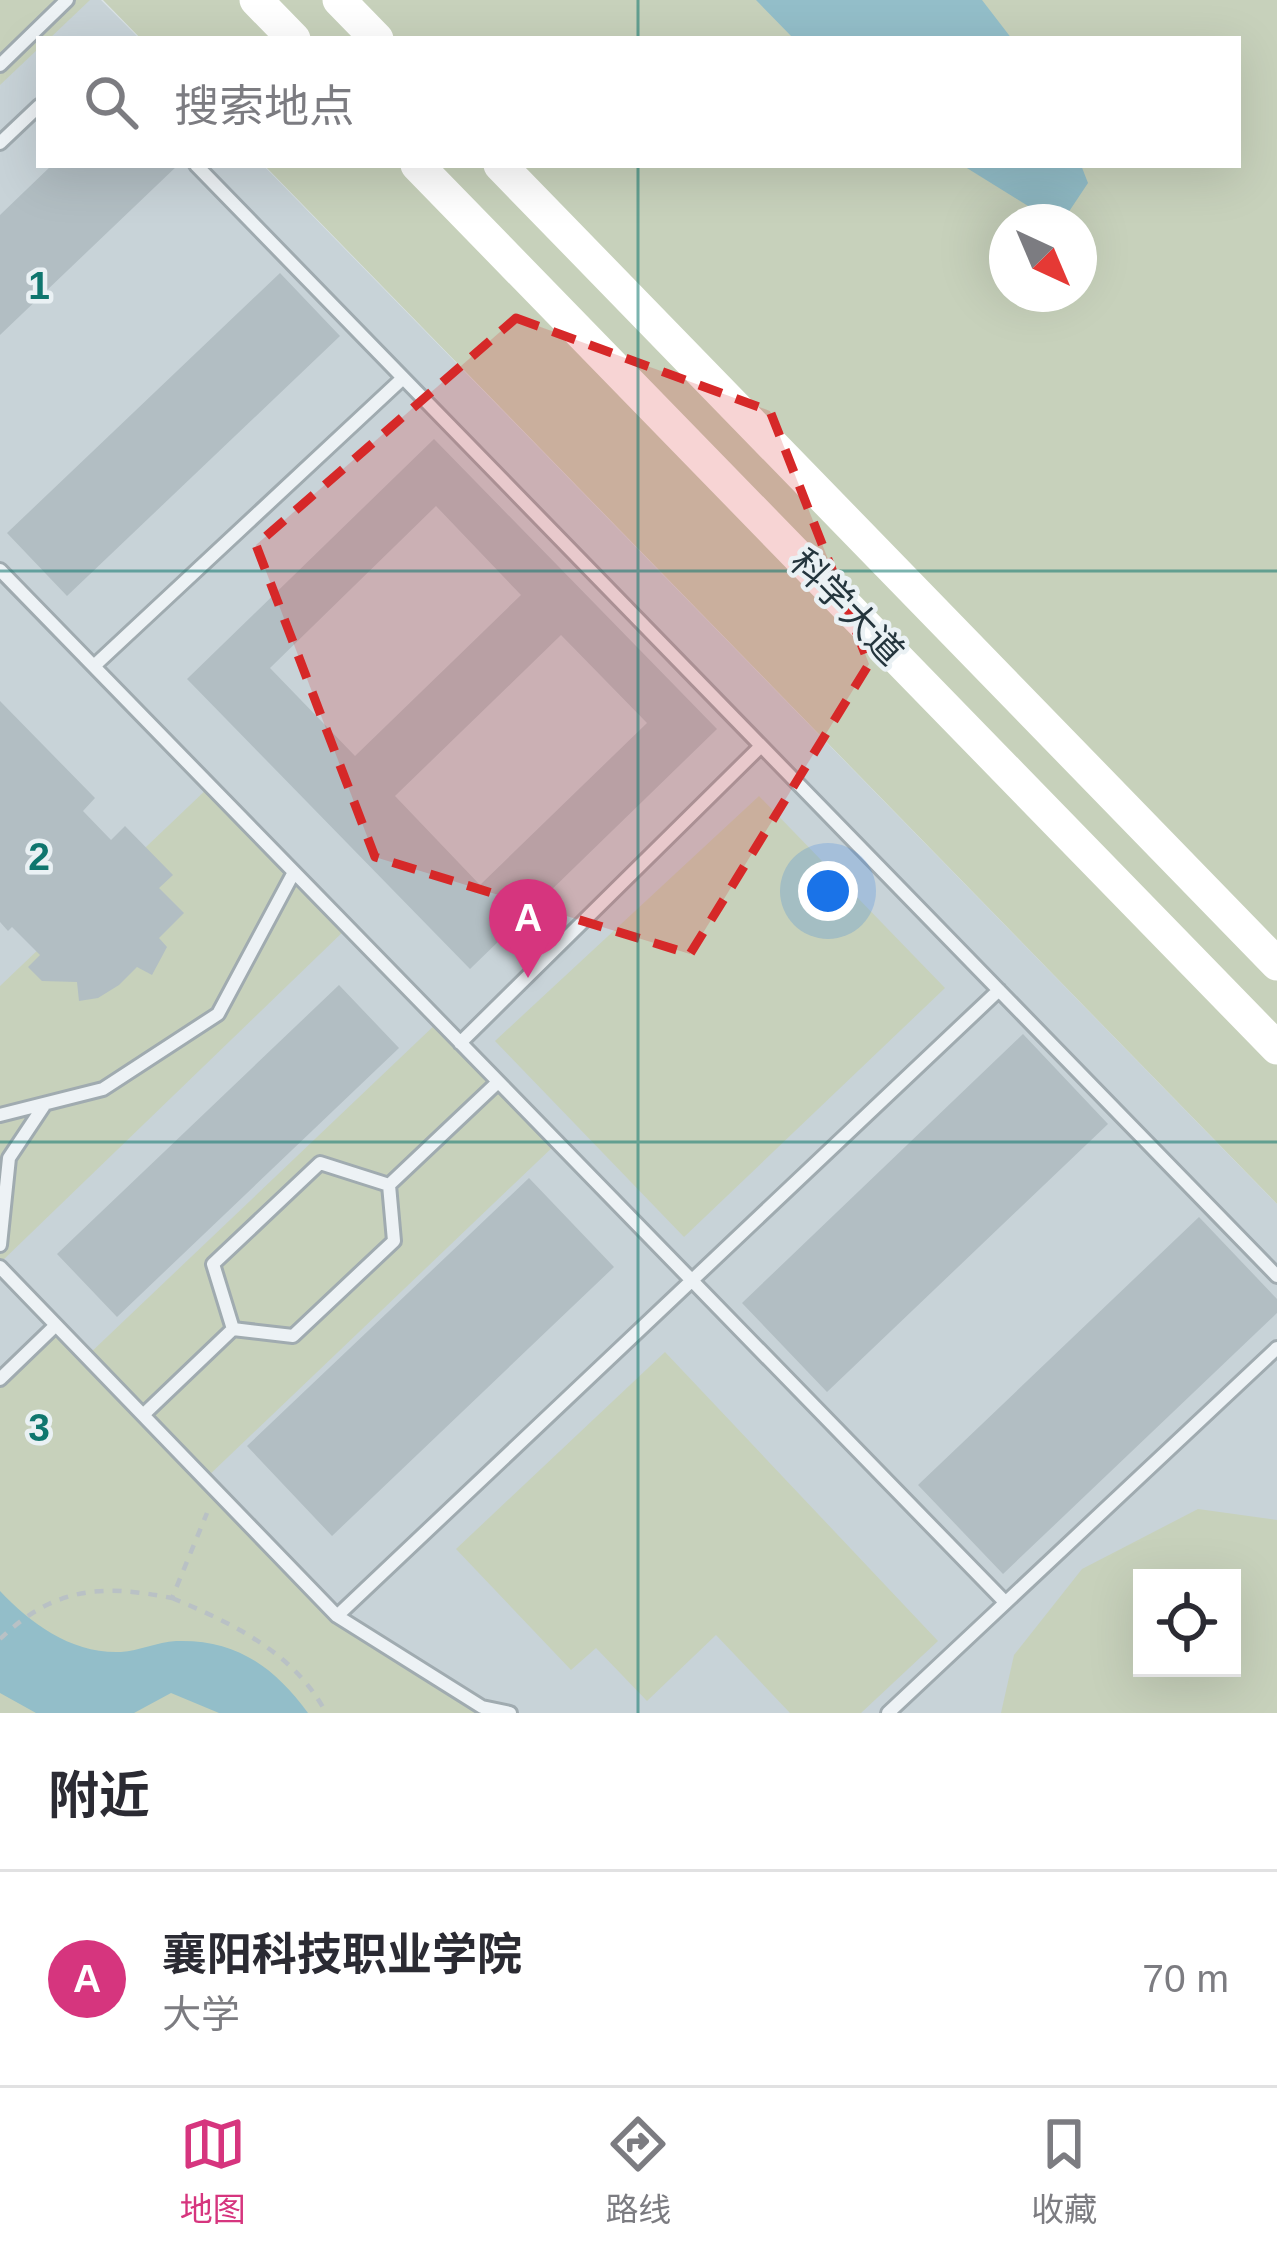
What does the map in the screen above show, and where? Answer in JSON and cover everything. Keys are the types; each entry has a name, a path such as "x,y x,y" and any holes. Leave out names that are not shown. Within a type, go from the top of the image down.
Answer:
{"main road":[{"path":"256,0 291,36"},
{"path":"339,0 374,36"},
{"name":"科学大道","path":"420,168 1277,1048"},
{"name":"科学大道","path":"503,168 1277,964"}],"lane":[{"path":"0,65 67,0"},
{"path":"0,143 36,109"},
{"path":"199,168 1277,1276"},
{"path":"94,666 403,378"},
{"path":"1,574 1005,1602"},
{"path":"460,1042 761,746"},
{"path":"0,1115 103,1089 218,1014 294,872"},
{"path":"337,1616 999,990"},
{"path":"389,1185 498,1082"},
{"path":"0,1245 9,1158 46,1103"},
{"path":"233,1329 213,1264 320,1163 389,1185"},
{"path":"233,1329 293,1336 394,1241 389,1185"},
{"path":"0,1267 337,1616 482,1707 510,1713"},
{"path":"0,1379 56,1325"},
{"path":"143,1415 233,1329"},
{"path":"887,1713 1277,1348"}],"path":[{"path":"172,1598 216,1490"},
{"path":"0,1639 45,1603 81,1592 126,1589 172,1598 259,1640 292,1668 326,1713"}],"highlighted area":[{"path":"516,318 770,411 869,664 690,954 375,857 256,545"}],"shaded area":[{"path":"0,0 101,0 137,36 36,36 36,168 266,168 1277,1204 1277,1713 0,1713"}],"green space":[{"path":"0,0 90,0 52,36 36,36 36,51 0,85"},
{"path":"103,0 1277,0 1277,1204 267,168 1241,168 1241,36 138,36"},
{"path":"210,786 348,927 0,1263 0,986"},
{"path":"759,796 945,988 684,1237 495,1041"},
{"path":"439,1021 557,1143 205,1479 337,1616 482,1707 510,1713 0,1713 0,1379 56,1325 87,1356"},
{"path":"665,1352 938,1641 861,1713 790,1713 716,1635 647,1701 596,1648 571,1670 456,1549"},
{"path":"1198,1509 1277,1520 1277,1713 1001,1713 1014,1655 1082,1569"}],"water":[{"path":"756,0 982,0 1010,36 791,36"},
{"path":"967,168 1082,168 1088,183 1074,204 1025,204"},
{"path":"0,1591 54,1635 86,1648 121,1652 176,1641 235,1651 267,1669 308,1713 219,1713 171,1693 134,1713 36,1713 0,1693"}],"building":[{"path":"49,168 175,168 0,335 0,215"},
{"path":"280,273 340,336 67,596 7,533"},
{"path":"434,439 717,729 470,969 187,679","holes":["436,506 521,595 355,756 270,668","561,635 647,723 480,885 395,796"]},
{"path":"0,701 95,798 83,811 111,840 125,826 173,875 159,888 184,913 159,938 167,947 152,975 137,967 98,998 79,1001 77,982 42,981 28,967 40,955 12,927 8,931 0,922"},
{"path":"339,985 399,1048 117,1317 57,1254"},
{"path":"1023,1034 1108,1124 827,1392 742,1303"},
{"path":"529,1178 614,1267 332,1536 247,1446"},
{"path":"1199,1217 1277,1299 1277,1313 1003,1574 918,1485"}],"place":[{"name":"襄阳科技职业学院","path":"528,978"}]}
